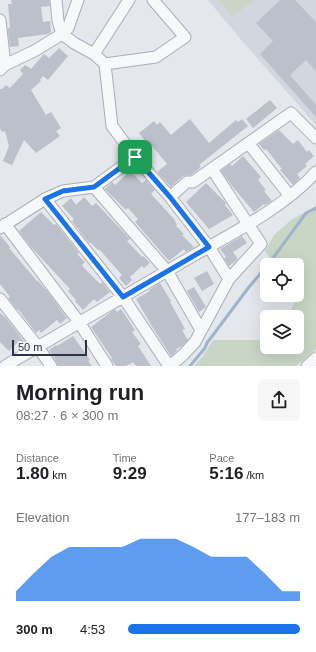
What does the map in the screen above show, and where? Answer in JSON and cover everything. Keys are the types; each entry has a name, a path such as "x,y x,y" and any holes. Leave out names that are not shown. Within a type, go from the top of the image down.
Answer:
{"street":[{"path":"56,0 58,21 62,34 74,43 94,54 106,64 112,126 135,157 170,197 209,247 229,279"},
{"path":"0,20 3,67 36,50 62,34 68,28 78,0"},
{"path":"94,54 129,0"},
{"path":"106,64 156,57 185,37 153,0"},
{"path":"170,197 187,182 193,182 291,113 316,138"},
{"path":"249,144 290,196"},
{"path":"107,366 79,322 2,226 45,199 63,191 94,187 135,157"},
{"path":"45,199 123,297 169,366 183,355 195,342 229,279 261,244 212,169"},
{"path":"5,366 248,224 305,185 316,172"},
{"path":"94,187 167,271 201,330"},
{"path":"0,299 51,366"},
{"path":"307,366 316,358"}],"shaded area":[{"path":"208,0 316,0 316,125 243,42"}],"green space":[{"path":"219,0 255,0 232,16"},
{"path":"316,206 316,349 296,366 194,366 203,356 213,340 260,339 260,354 304,354 304,310 291,310 295,302 304,302 304,258 270,258 265,251 274,235 291,220"}],"building":[{"path":"11,0 49,0 50,6 41,7 43,22 50,21 51,32 48,34 18,38 19,46 10,47 8,31 8,28 10,28 8,4 12,4"},
{"path":"280,0 295,0 316,22 316,71 306,60 290,75 316,105 316,117 260,54 273,41 256,23"},
{"path":"59,48 68,56 48,80 43,76 40,80 41,81 31,90 46,115 51,112 61,128 56,131 60,136 36,153 24,140 12,165 3,161 9,146 5,131 2,132 0,128 0,89 6,85 10,88 23,74 20,70 25,65 31,69 44,54 49,58"},
{"path":"270,100 277,108 253,128 246,119"},
{"path":"190,119 209,143 236,120 238,122 242,119 248,126 199,165 201,167 191,175 183,176 171,187 157,172 167,164 148,141 146,142 139,133 154,121 157,125 160,122 171,135"},
{"path":"279,130 293,144 298,140 307,152 309,150 314,156 305,164 307,166 297,174 300,178 293,185 280,170 282,169 266,149 264,150 259,144"},
{"path":"243,156 261,177 258,180 272,201 265,205 264,204 254,212 221,171 230,164 232,166"},
{"path":"130,171 142,183 146,180 155,190 151,194 174,219 177,225 176,226 184,234 182,235 194,247 186,252 184,249 169,261 135,222 138,219 128,208 126,210 105,189 112,182 115,185"},
{"path":"206,183 225,202 225,205 233,215 209,229 186,202"},
{"path":"84,197 92,206 96,203 130,239 127,241 150,263 144,268 142,266 130,277 132,280 126,286 119,278 122,275 99,249 98,250 91,243 89,243 72,221 74,219 62,206 71,198 76,205"},
{"path":"41,212 54,225 56,224 79,253 77,254 85,262 82,265 84,268 100,284 102,282 110,292 97,302 94,299 83,310 68,291 70,289 31,247 19,231"},
{"path":"0,235 10,247 9,248 47,291 67,318 60,324 57,320 41,333 39,330 36,333 8,298 10,297 0,284"},
{"path":"242,236 247,243 233,252 238,259 229,266 224,258 226,257 220,249"},
{"path":"207,271 214,284 202,291 194,278"},
{"path":"160,283 185,329 182,330 188,340 176,349 177,351 171,356 136,299"},
{"path":"194,287 206,307 199,312 187,291"},
{"path":"115,309 117,312 121,309 135,330 132,332 141,344 138,346 151,366 136,366 133,362 126,366 116,366 111,359 112,358 91,327"},
{"path":"0,313 6,318 27,345 22,348 17,343 9,351 0,342"},
{"path":"73,336 90,360 88,361 92,366 58,366 49,350"}],"waterway":[{"path":"273,258 306,213 316,208"},
{"path":"190,366 260,274"}],"route":[{"path":"135,157 170,197 209,247 123,297 45,199 63,191 94,187 135,157"}]}
